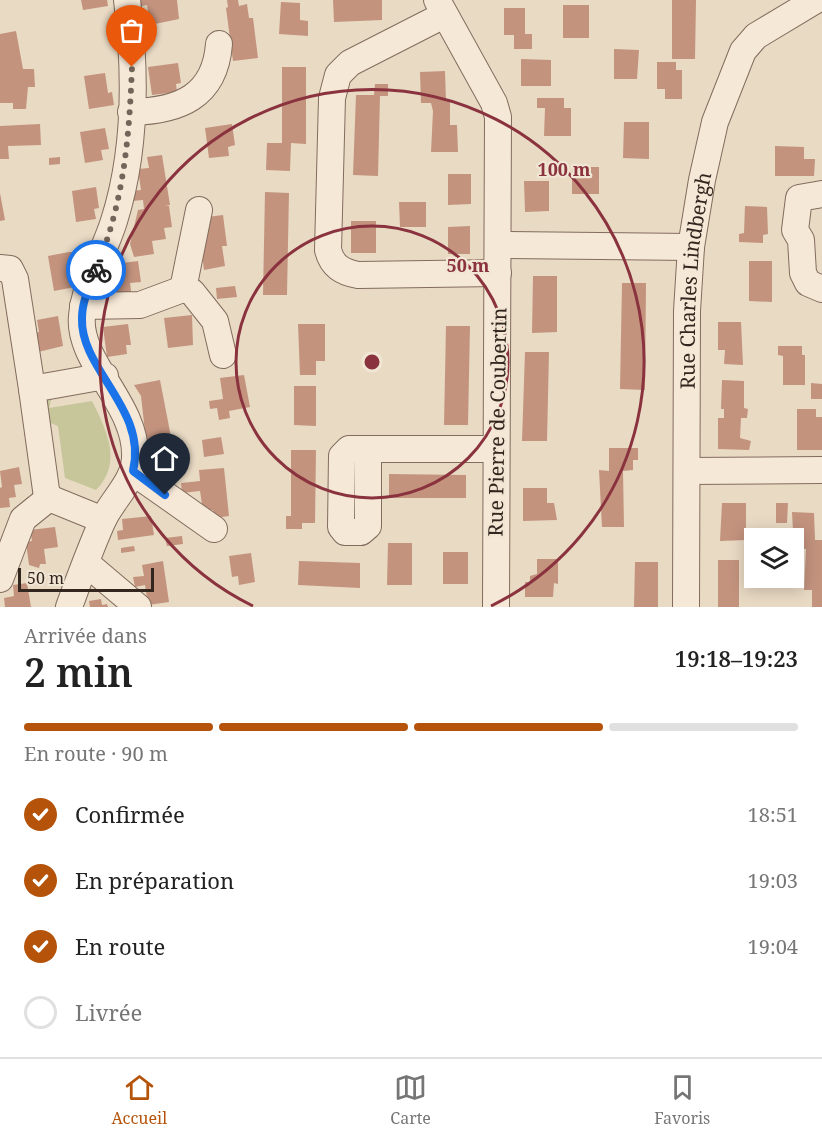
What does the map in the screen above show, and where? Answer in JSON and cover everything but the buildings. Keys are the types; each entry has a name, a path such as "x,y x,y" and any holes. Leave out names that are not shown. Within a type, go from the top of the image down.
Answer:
{"street":[{"path":"69,607 103,520 133,471 135,450 130,427 105,376 90,354 84,335 83,306 118,204 125,171 131,112 132,67 127,0"},
{"name":"Rue Charles Lindbergh","path":"686,607 687,311 691,247 715,122 743,51 756,36 816,0"},
{"path":"441,7 350,63 338,75 332,98 328,250 335,265 348,273 498,273"},
{"name":"Rue Pierre de Coubertin","path":"441,7 494,103 498,117 496,607"},
{"path":"131,112 172,108 205,87 212,76 219,44"},
{"path":"822,194 799,198 795,230 801,240 803,273 808,284 822,289"},
{"path":"183,289 200,210"},
{"path":"498,245 691,247"},
{"path":"0,268 10,269 15,279 49,498 103,520"},
{"path":"83,306 140,305 183,289"},
{"path":"183,289 197,297 215,321 223,355"},
{"path":"32,389 105,376"},
{"path":"368,449 496,449"},
{"path":"133,471 214,530"},
{"path":"687,471 822,471"},
{"path":"0,579 23,519 49,498"},
{"path":"86,563 138,607"}],"green space":[{"path":"53,393 49,408 92,401 103,424 111,458 104,480 96,490 65,478 58,426 41,419 38,398"}],"way so far":[{"path":"96,270 115,220 125,171 131,112 132,67"}],"route":[{"path":"96,270 83,306 81,320 84,335 90,354 118,399 130,427 135,450 133,471 165,495"}]}
